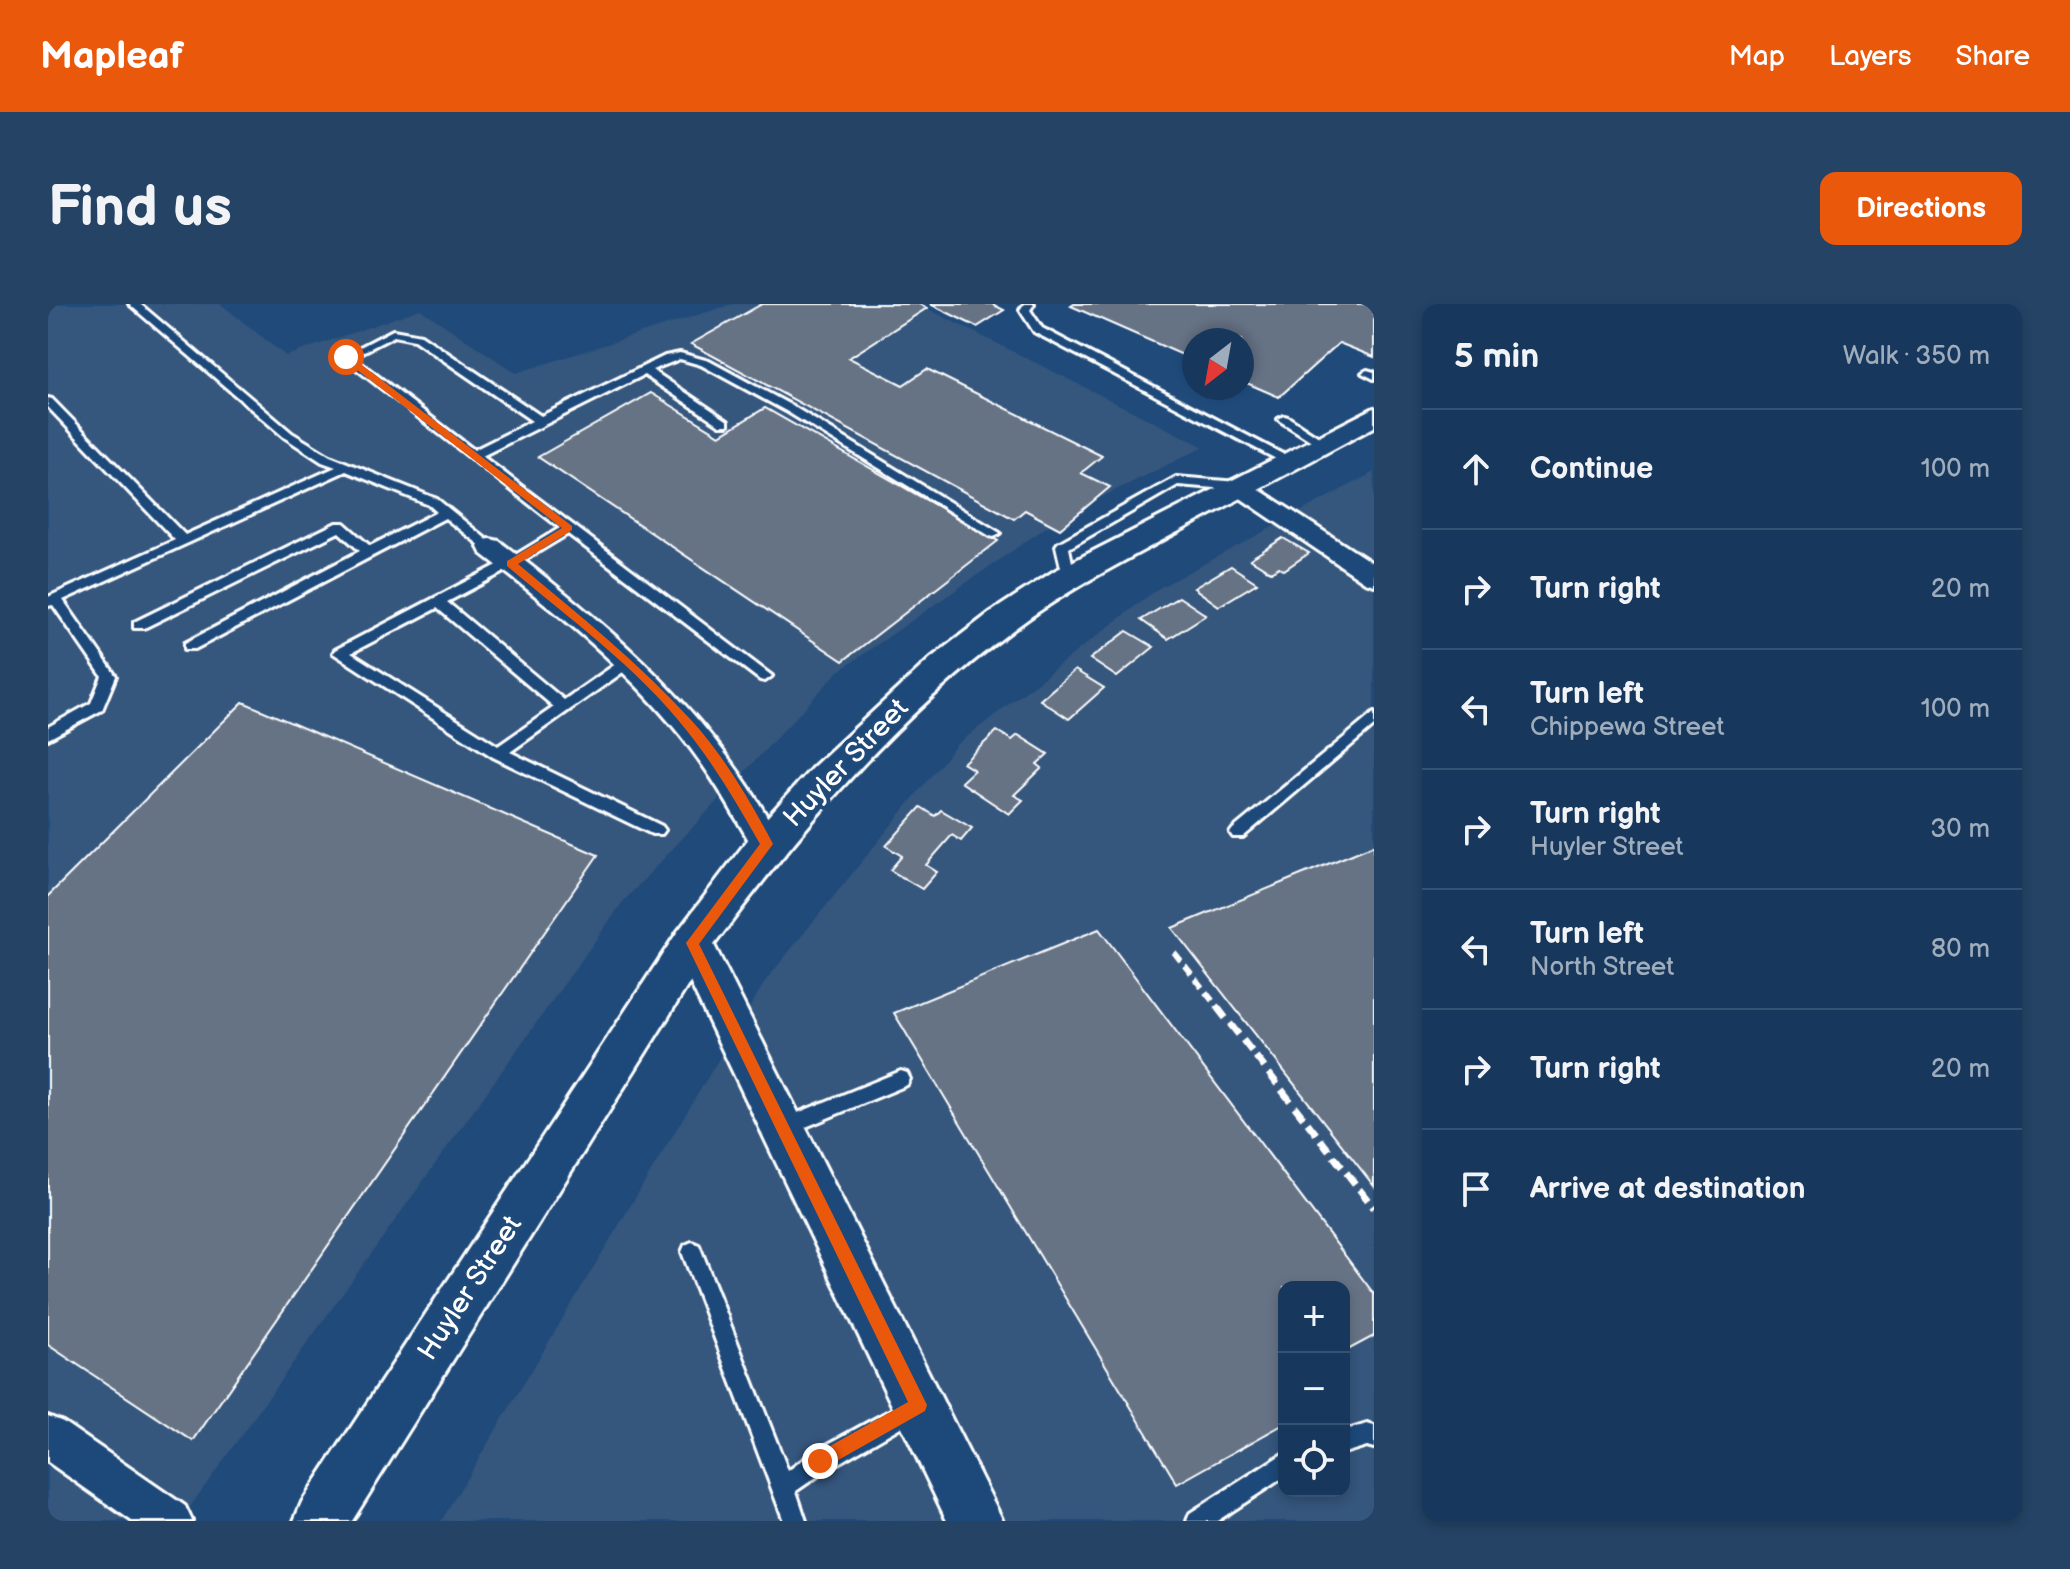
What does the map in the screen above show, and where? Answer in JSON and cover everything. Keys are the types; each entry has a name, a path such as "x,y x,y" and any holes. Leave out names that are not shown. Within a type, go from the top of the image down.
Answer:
{"street":[{"name":"Huyler Street","path":"321,1521 692,943 767,844 864,738 943,667 1003,620 1069,577 1374,416"},
{"path":"1238,486 1374,576"},
{"path":"500,555 628,662 690,726 736,791 767,844"},
{"path":"692,943 976,1521"},
{"path":"48,1437 170,1521"}],"lane":[{"path":"134,304 288,435 326,459 433,502 500,555"},
{"path":"1029,304 1025,310 1038,330 1288,460"},
{"path":"540,421 417,337 393,333 346,357 765,676"},
{"path":"474,455 644,370 680,356 705,363 790,409 994,533"},
{"path":"644,370 724,423"},
{"path":"48,401 183,541"},
{"path":"1284,419 1322,443"},
{"path":"48,734 97,706 109,676 51,601 346,467"},
{"path":"190,646 446,512"},
{"path":"139,625 340,526 369,552"},
{"path":"568,528 500,555 438,602 340,653 498,753 657,830"},
{"path":"438,602 563,707"},
{"path":"498,753 628,662"},
{"path":"1238,833 1374,718"},
{"path":"783,1128 901,1079"},
{"path":"692,1252 795,1521"},
{"path":"784,1487 820,1461 919,1405"},
{"path":"1350,1440 1367,1435 1374,1437"},
{"path":"1198,1521 1278,1468"}],"shaded area":[{"path":"48,304 221,304 286,356 420,309 516,373 732,304 918,304 1204,447 1061,517 838,672 623,902 180,1521 48,1521"},
{"path":"1374,472 1374,1521 441,1521 766,980 956,745 1157,589"}],"building":[{"path":"762,304 919,304 927,308 849,358 903,385 927,369 1102,456 1081,473 1110,487 1060,529 1025,510 1014,519 691,344"},
{"path":"930,304 992,304 1004,310 977,327"},
{"path":"1374,304 1374,357 1339,343 1279,397 1254,386 1254,328 1182,328 1182,355 1071,306"},
{"path":"651,393 720,435 765,408 998,541 843,661 538,457"},
{"path":"1283,538 1309,553 1284,570 1279,567 1271,572 1250,559"},
{"path":"1231,566 1257,583 1219,606 1194,588"},
{"path":"1179,597 1206,615 1168,639 1141,620"},
{"path":"1127,631 1154,647 1117,677 1090,659"},
{"path":"1075,670 1104,688 1069,719 1040,700"},
{"path":"243,702 598,855 193,1441 48,1345 48,896"},
{"path":"997,731 1012,740 1018,735 1048,754 1037,764 1042,768 1014,795 1023,800 1009,814 961,782 974,770 963,763"},
{"path":"921,807 935,816 941,810 972,828 961,841 952,835 926,865 937,872 922,889 890,870 902,856 886,846"},
{"path":"1374,845 1374,1186 1172,928"},
{"path":"1099,929 1374,1294 1374,1336 1350,1349 1350,1281 1278,1281 1278,1427 1177,1484 894,1013"}],"railway":[{"path":"1174,952 1219,1009"},
{"path":"1217,1007 1374,1208"}],"route":[{"path":"346,357 568,528 511,563 649,681 690,726 736,791 767,844 692,943 919,1405 820,1461"}]}
